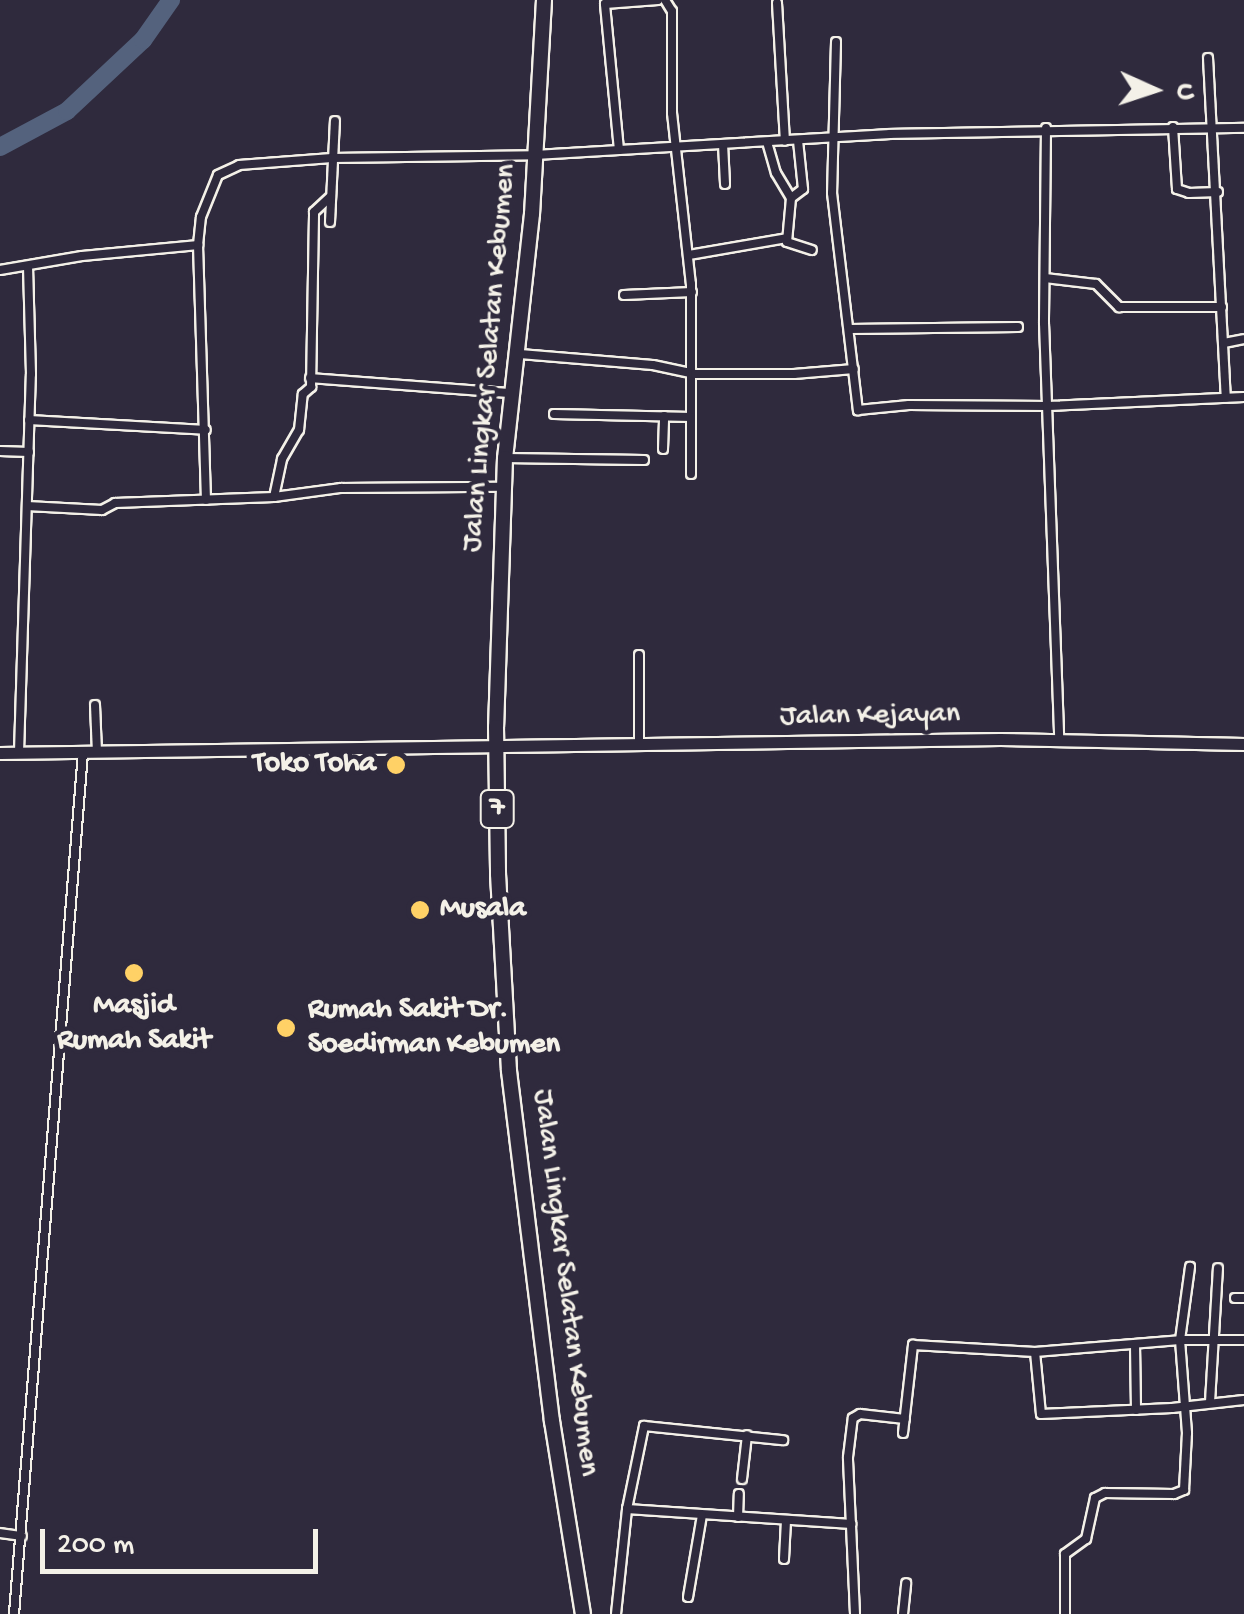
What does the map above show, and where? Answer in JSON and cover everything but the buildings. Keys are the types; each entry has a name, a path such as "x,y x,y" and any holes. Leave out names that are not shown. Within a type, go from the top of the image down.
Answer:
{"highway":[{"name":"Jalan Lingkar Selatan Kebumen","path":"544,0 520,354 511,393 503,487 496,748 509,1070 552,1421 584,1614"}],"main road":[{"name":"Jalan Kejayan","path":"0,752 1058,740 1244,744"}],"street":[{"path":"619,150 603,2 662,0 672,12 675,146 692,292 691,474"},
{"path":"777,3 784,141"},
{"path":"836,42 832,194 857,406 1048,406 1244,397"},
{"path":"1208,58 1226,398"},
{"path":"330,222 335,121"},
{"path":"1173,127 1177,188 1189,193 1218,192"},
{"path":"1046,128 1044,278 1058,740"},
{"path":"206,500 198,244 200,217 222,170 332,158 535,155 1046,128 1244,128"},
{"path":"791,198 803,189 798,141"},
{"path":"766,142 776,173 791,198 789,244 812,250"},
{"path":"723,144 725,184"},
{"path":"274,498 282,458 299,430 303,394 310,386 314,212 330,197"},
{"path":"689,255 787,238"},
{"path":"0,270 198,244"},
{"path":"18,752 29,452 28,266"},
{"path":"1044,278 1096,284 1119,308 1222,307"},
{"path":"624,295 692,292"},
{"path":"850,329 1018,327"},
{"path":"1224,343 1244,339"},
{"path":"520,354 653,365 692,374 794,374 854,368"},
{"path":"310,378 511,393"},
{"path":"554,414 691,416"},
{"path":"663,449 664,416"},
{"path":"29,420 206,430"},
{"path":"0,451 29,452"},
{"path":"505,458 644,460"},
{"path":"27,506 102,510 115,504 274,498 341,488 503,487"},
{"path":"639,655 639,746"},
{"path":"14,1614 95,705"},
{"path":"1065,1614 1065,1554 1086,1540 1094,1498 1106,1493 1174,1494 1184,1490 1180,1340 1190,1267"},
{"path":"1210,1402 1218,1268"},
{"path":"903,1433 913,1346 1035,1352 1041,1348 1180,1340 1244,1340"},
{"path":"1135,1345 1136,1410"},
{"path":"1035,1352 1041,1414 1244,1400"},
{"path":"856,1614 848,1457 854,1416 904,1419"},
{"path":"616,1614 627,1510 645,1425 784,1440"},
{"path":"742,1479 747,1435"},
{"path":"738,1517 739,1494"},
{"path":"627,1510 852,1524"},
{"path":"688,1597 702,1514"},
{"path":"784,1559 786,1521"},
{"path":"0,1533 22,1536"},
{"path":"903,1614 906,1583"}],"waterway":[{"path":"0,147 67,111 143,40 171,0"}],"place":[{"name":"Toko Toha","path":"396,765"},
{"name":"Musala","path":"420,910"},
{"name":"Masjid Rumah Sakit","path":"134,973"},
{"name":"Rumah Sakit Dr. Soedirman Kebumen","path":"286,1028"}]}
